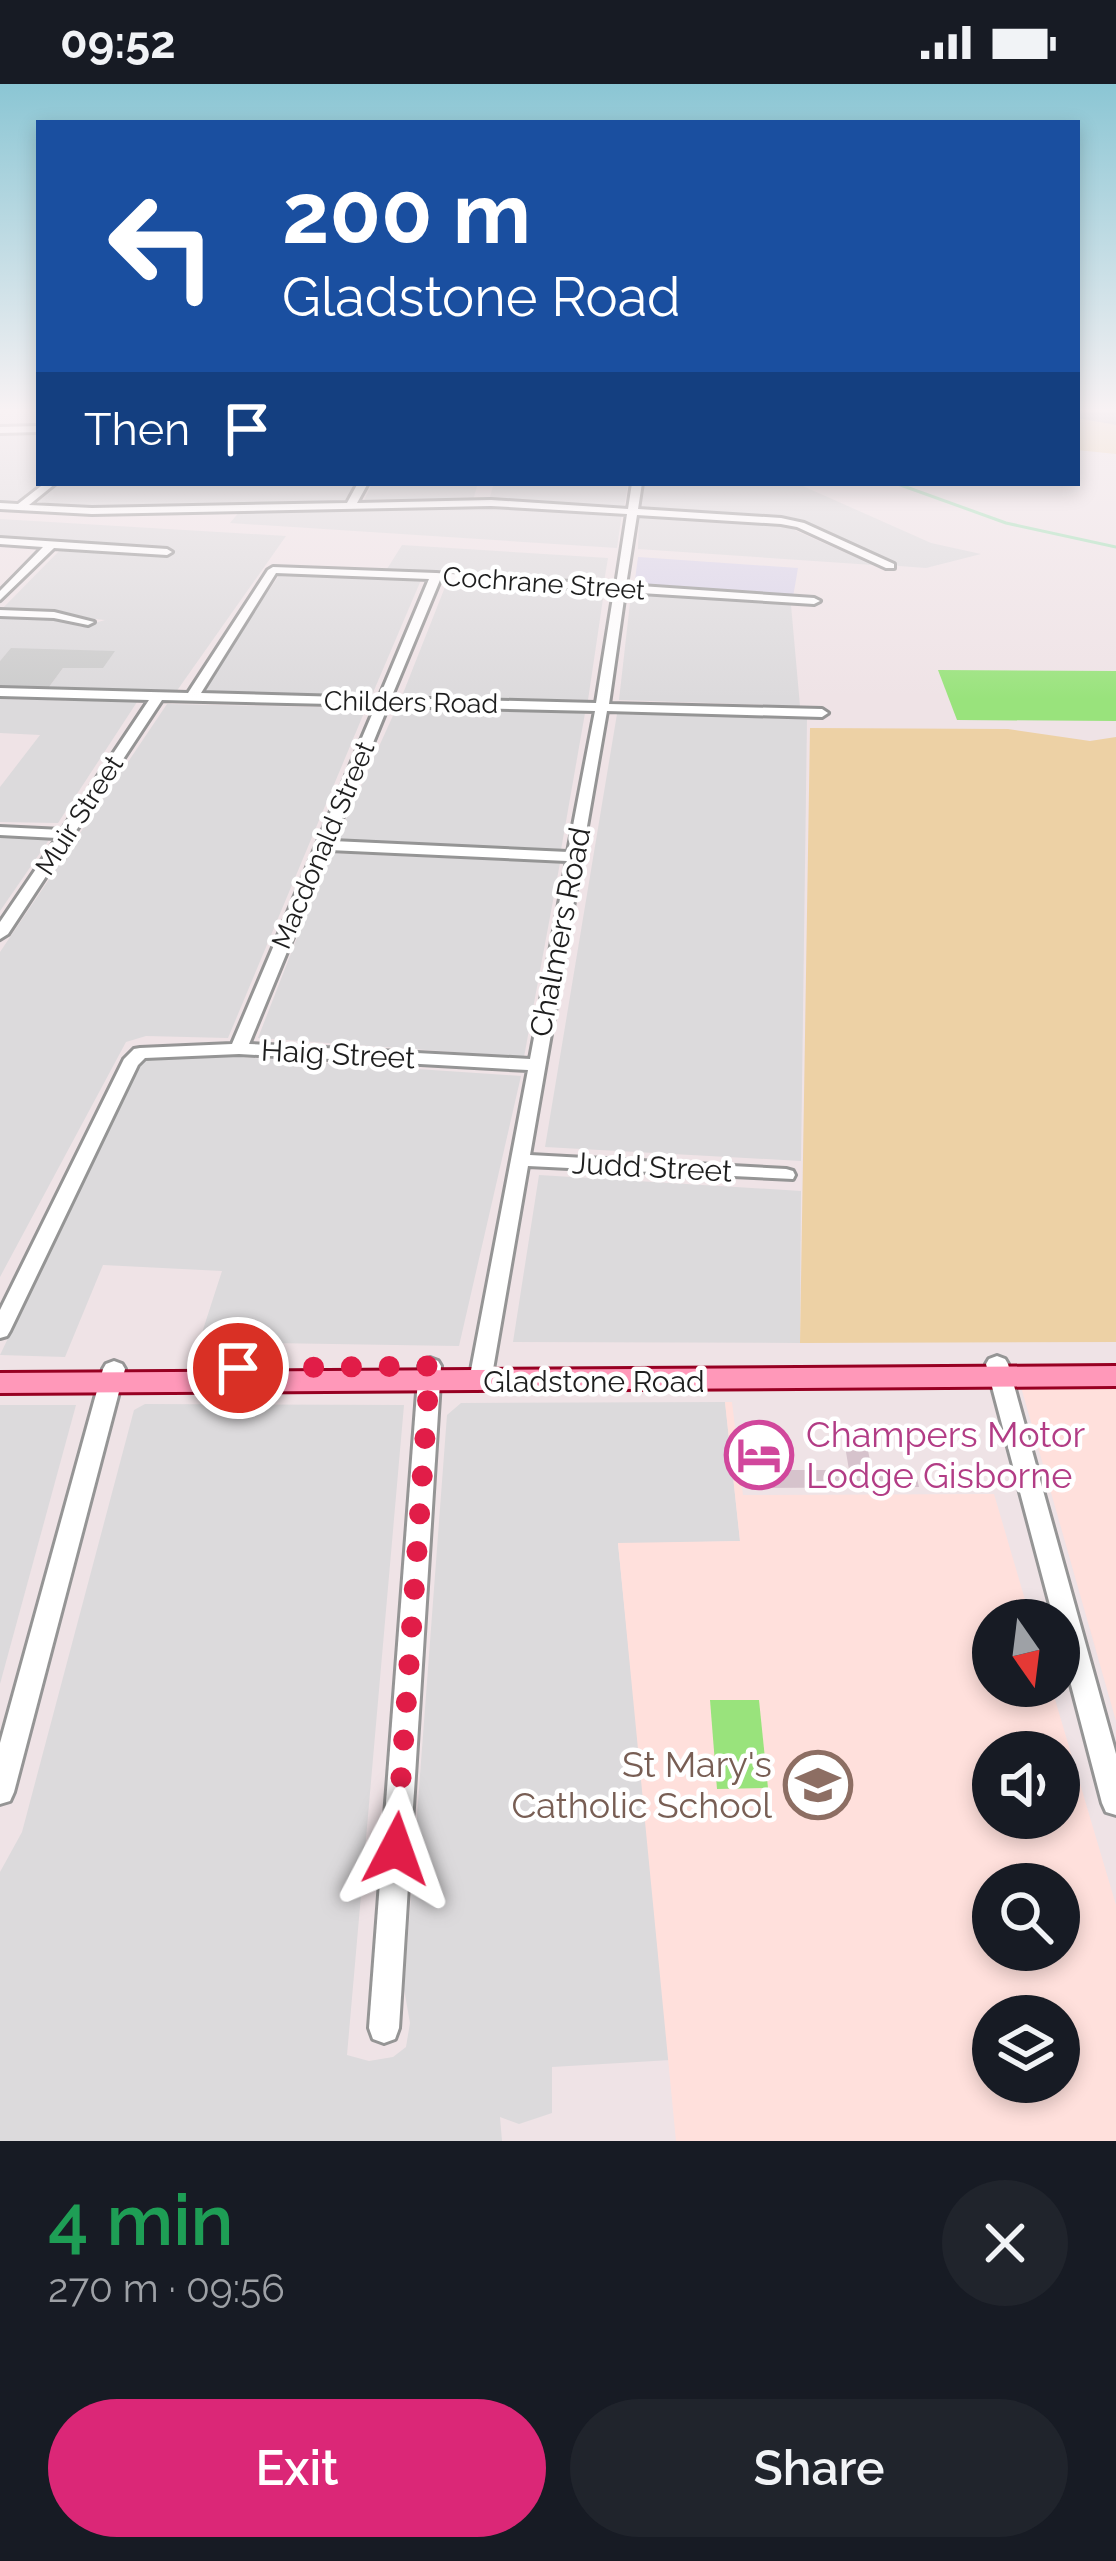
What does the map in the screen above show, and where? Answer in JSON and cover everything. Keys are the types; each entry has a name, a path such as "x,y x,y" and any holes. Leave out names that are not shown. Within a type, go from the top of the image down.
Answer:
{"main road":[{"name":"Gladstone Road","path":"1000,1371 1116,1361"},
{"name":"Gladstone Road","path":"0,1368 112,1375 1000,1371 1116,1376"},
{"name":"Gladstone Road","path":"0,1383 112,1375"}],"street":[{"path":"20,507 92,511 299,507"},
{"path":"546,507 796,523 890,566"},
{"name":"Chalmers Road","path":"481,1374 602,707 633,507"},
{"path":"0,541 166,552"},
{"path":"0,598 52,544"},
{"name":"Cochrane Street","path":"192,697 273,571 436,576 814,602"},
{"name":"Macdonald Street","path":"239,1048 436,576"},
{"path":"0,613 54,614 88,622"},
{"name":"Childers Road","path":"0,692 822,713"},
{"name":"Muir Street","path":"0,934 158,696"},
{"path":"0,831 66,834"},
{"path":"322,845 574,857"},
{"name":"Haig Street","path":"0,1331 130,1064 140,1054 239,1048 536,1065"},
{"name":"Judd Street","path":"518,1160 785,1175"},
{"path":"1000,1371 1116,1803"},
{"path":"384,2028 430,1374"},
{"path":"0,1792 112,1375"}],"shaded area":[{"path":"527,507 622,513 617,548 230,523 240,511"},
{"path":"850,507 931,543 981,554 926,568 899,566 792,520 640,509"},
{"path":"639,515 781,524 873,565 638,549"},
{"path":"0,519 286,536 176,692 49,687 63,668 12,648 0,661 0,617 57,619 81,627 105,620 1,610 59,551 175,552 0,537"},
{"path":"402,545 608,558 604,582 387,569"},
{"path":"638,557 798,568 793,597 634,587"},
{"path":"280,574 421,580 372,695 200,692"},
{"path":"447,582 604,592 588,700 402,696"},
{"path":"631,594 791,605 800,706 619,700"},
{"path":"11,648 115,651 103,668 63,668 49,687 0,686 0,661"},
{"path":"0,699 137,702 58,823 0,822 0,787 40,735 0,733"},
{"path":"167,704 366,708 228,1038 146,1036 126,1042 0,1277 0,952"},
{"path":"396,709 585,713 561,850 336,841"},
{"path":"617,714 807,719 801,1161 545,1147"},
{"path":"810,728 1008,729 1090,741 1116,737 1116,1342 800,1343"},
{"path":"51,837 0,911 0,838"},
{"path":"330,853 560,863 524,1057 258,1038"},
{"path":"225,1056 521,1076 459,1346 199,1342 222,1271 103,1265 65,1357 0,1355 143,1057"},
{"path":"539,1175 801,1191 800,1343 513,1342"},
{"path":"1021,1387 1116,1388 1116,1721"},
{"path":"725,1402 740,1541 618,1544 671,2060 552,2067 552,2113 519,2124 500,2117 502,2141 0,2141 0,1872 22,1832 134,1410 145,1404 404,1405 347,2055 369,2061 393,2057 406,2047 410,2023 404,1989 447,1415 461,1403"},
{"name":"St Mary's Catholic School","path":"725,1402 732,1402 743,1495 994,1494 1025,1599 972,1599 972,1707 1057,1707 1064,1731 972,1731 972,1839 1080,1839 1080,1784 1116,1905 1116,2141 676,2141 618,1543 740,1541"},
{"path":"0,1405 76,1405 0,1684"}],"green space":[{"path":"938,670 1116,671 1116,721 957,720"},
{"path":"710,1700 759,1700 768,1788 717,1789"}],"building":[{"name":"Champers Motor Lodge Gisborne","path":"743,1440 771,1440 775,1470 849,1470 844,1440 866,1440 872,1471 915,1470 919,1487 749,1488"}],"waterway":[{"path":"962,507 1006,523 1116,547"}],"place":[{"name":"Champers Motor Lodge Gisborne","path":"759,1455"},
{"name":"St Mary's Catholic School","path":"818,1785"}],"route":[{"path":"238,1368 430,1366 396,1849"}]}
